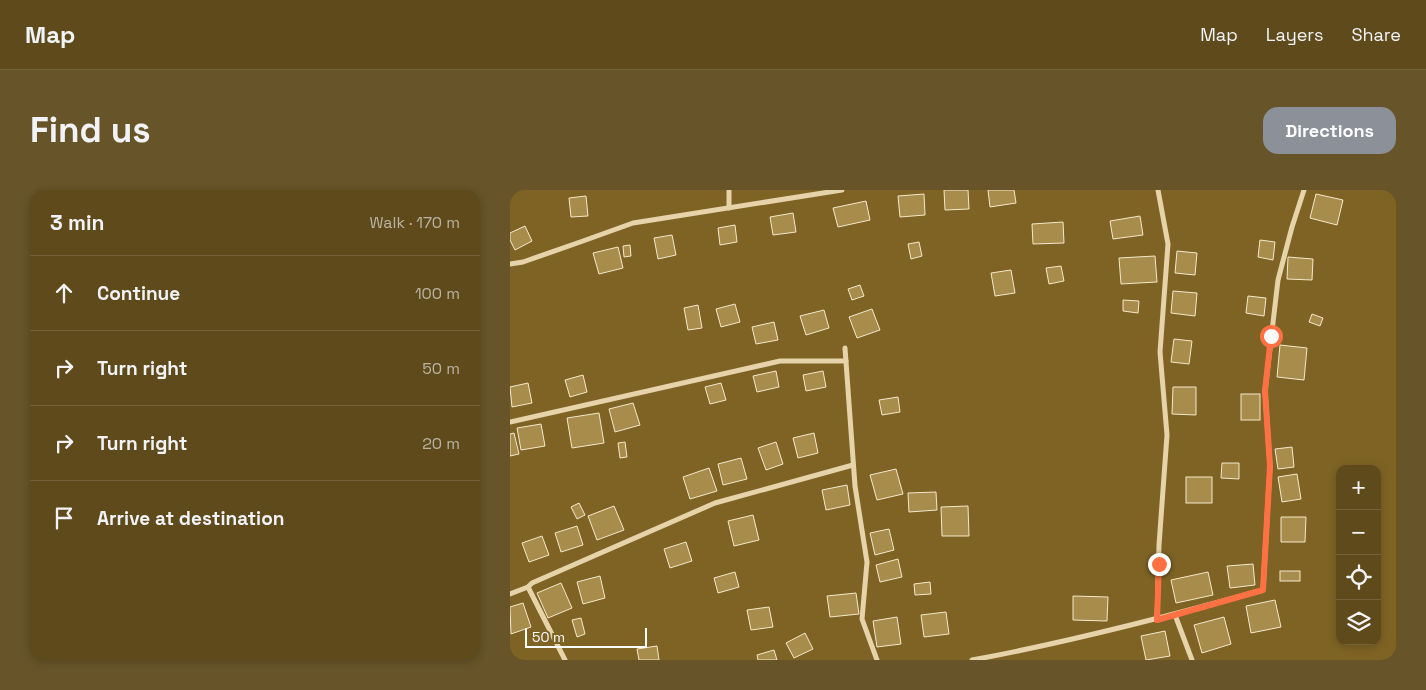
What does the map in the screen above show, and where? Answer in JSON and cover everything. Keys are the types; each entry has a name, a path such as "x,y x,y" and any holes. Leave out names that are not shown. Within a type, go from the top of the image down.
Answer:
{"street":[{"path":"729,190 729,208"},
{"path":"510,264 523,262 633,223 842,190"},
{"path":"1157,620 1159,545 1167,435 1160,352 1168,244 1158,190"},
{"path":"972,660 1018,652 1157,620 1263,590 1270,466 1265,391 1278,280 1304,190"},
{"path":"845,348 855,486 867,562 862,619 877,660"},
{"path":"510,422 780,361 846,361"},
{"path":"510,594 714,503 853,465"},
{"path":"528,587 565,660"},
{"path":"1175,614 1192,660"}],"building":[{"path":"944,190 968,190 969,209 945,210"},
{"path":"988,190 1014,190 1016,203 990,207"},
{"path":"924,194 925,215 900,217 898,196"},
{"path":"1316,194 1343,200 1337,225 1310,218"},
{"path":"586,196 588,216 571,217 569,198"},
{"path":"866,201 870,220 838,227 833,208"},
{"path":"793,213 796,232 773,235 770,217"},
{"path":"1140,216 1143,235 1113,239 1110,221"},
{"path":"1063,222 1064,243 1033,244 1032,224"},
{"path":"735,225 737,242 720,245 718,228"},
{"path":"525,226 532,241 515,250 510,240 510,233"},
{"path":"672,235 676,255 658,259 654,238"},
{"path":"1260,240 1275,242 1273,260 1258,257"},
{"path":"919,242 922,256 911,259 908,244"},
{"path":"630,245 631,256 624,257 623,246"},
{"path":"618,247 623,268 599,274 593,253"},
{"path":"1177,251 1197,253 1195,275 1175,273"},
{"path":"1155,256 1157,282 1121,284 1119,258"},
{"path":"1288,257 1313,259 1312,280 1287,279"},
{"path":"1061,266 1064,281 1049,284 1046,268"},
{"path":"1011,270 1015,293 995,296 991,273"},
{"path":"860,285 864,296 852,300 848,289"},
{"path":"1173,291 1197,293 1195,316 1171,313"},
{"path":"1248,296 1266,298 1264,316 1246,313"},
{"path":"1123,300 1139,301 1138,313 1123,311"},
{"path":"735,304 740,322 721,327 716,309"},
{"path":"698,305 702,328 688,330 684,308"},
{"path":"872,309 880,330 857,338 849,317"},
{"path":"824,310 829,328 806,335 800,316"},
{"path":"1312,314 1323,318 1320,326 1309,322"},
{"path":"774,322 778,340 756,344 752,327"},
{"path":"1174,339 1192,341 1189,364 1171,362"},
{"path":"1280,345 1307,348 1304,380 1277,377"},
{"path":"776,371 779,387 757,392 753,376"},
{"path":"823,371 826,387 806,391 803,375"},
{"path":"583,375 587,392 570,397 565,380"},
{"path":"528,383 532,403 512,407 510,387"},
{"path":"721,383 726,400 710,404 705,387"},
{"path":"1173,387 1196,387 1196,415 1172,414"},
{"path":"1241,394 1260,394 1260,420 1241,420"},
{"path":"898,397 900,412 882,415 879,400"},
{"path":"633,403 640,425 615,432 609,409"},
{"path":"599,413 604,443 572,448 567,418"},
{"path":"541,424 545,446 521,450 517,428"},
{"path":"514,433 519,454 510,456 510,434"},
{"path":"814,433 818,453 798,458 793,438"},
{"path":"625,442 627,457 620,458 618,443"},
{"path":"776,442 783,464 766,470 758,448"},
{"path":"1292,447 1294,467 1278,469 1275,449"},
{"path":"741,458 747,479 723,485 718,464"},
{"path":"1222,463 1239,463 1239,479 1221,478"},
{"path":"709,468 717,491 690,499 683,477"},
{"path":"896,469 903,494 877,500 870,475"},
{"path":"1297,474 1301,499 1282,502 1278,477"},
{"path":"1186,477 1212,477 1212,503 1186,503"},
{"path":"847,485 850,505 826,510 822,490"},
{"path":"936,492 937,510 909,512 908,493"},
{"path":"579,503 585,515 577,519 571,507"},
{"path":"614,506 624,530 597,540 588,516"},
{"path":"968,506 969,536 942,536 941,507"},
{"path":"753,515 759,540 734,546 728,521"},
{"path":"1281,517 1306,517 1305,542 1281,542"},
{"path":"577,526 583,545 561,552 555,533"},
{"path":"889,529 894,550 875,555 870,533"},
{"path":"542,536 549,555 529,562 522,543"},
{"path":"686,542 692,561 670,568 664,549"},
{"path":"898,559 902,577 880,582 876,565"},
{"path":"1253,564 1255,585 1230,588 1227,566"},
{"path":"1280,571 1300,571 1300,581 1280,581"},
{"path":"735,572 739,587 718,593 714,578"},
{"path":"1208,572 1213,595 1176,603 1171,580"},
{"path":"600,576 605,598 583,604 577,582"},
{"path":"930,582 931,594 915,595 914,584"},
{"path":"561,583 572,608 548,618 537,593"},
{"path":"856,593 859,614 830,617 827,596"},
{"path":"1073,596 1108,597 1107,621 1073,620"},
{"path":"1275,600 1281,627 1251,633 1246,606"},
{"path":"523,603 531,627 511,634 510,607"},
{"path":"769,607 773,627 751,630 747,610"},
{"path":"946,612 949,634 924,637 921,615"},
{"path":"897,617 901,644 877,647 873,621"},
{"path":"1224,617 1231,644 1202,653 1194,625"},
{"path":"581,618 585,634 577,637 572,620"},
{"path":"1165,631 1170,656 1146,660 1141,636"},
{"path":"805,633 813,649 794,658 786,643"},
{"path":"657,646 659,660 639,660 637,649"},
{"path":"774,650 777,660 758,660 757,655"}],"route":[{"path":"1159,564 1157,620 1263,590 1270,497 1265,391 1271,336"}]}
